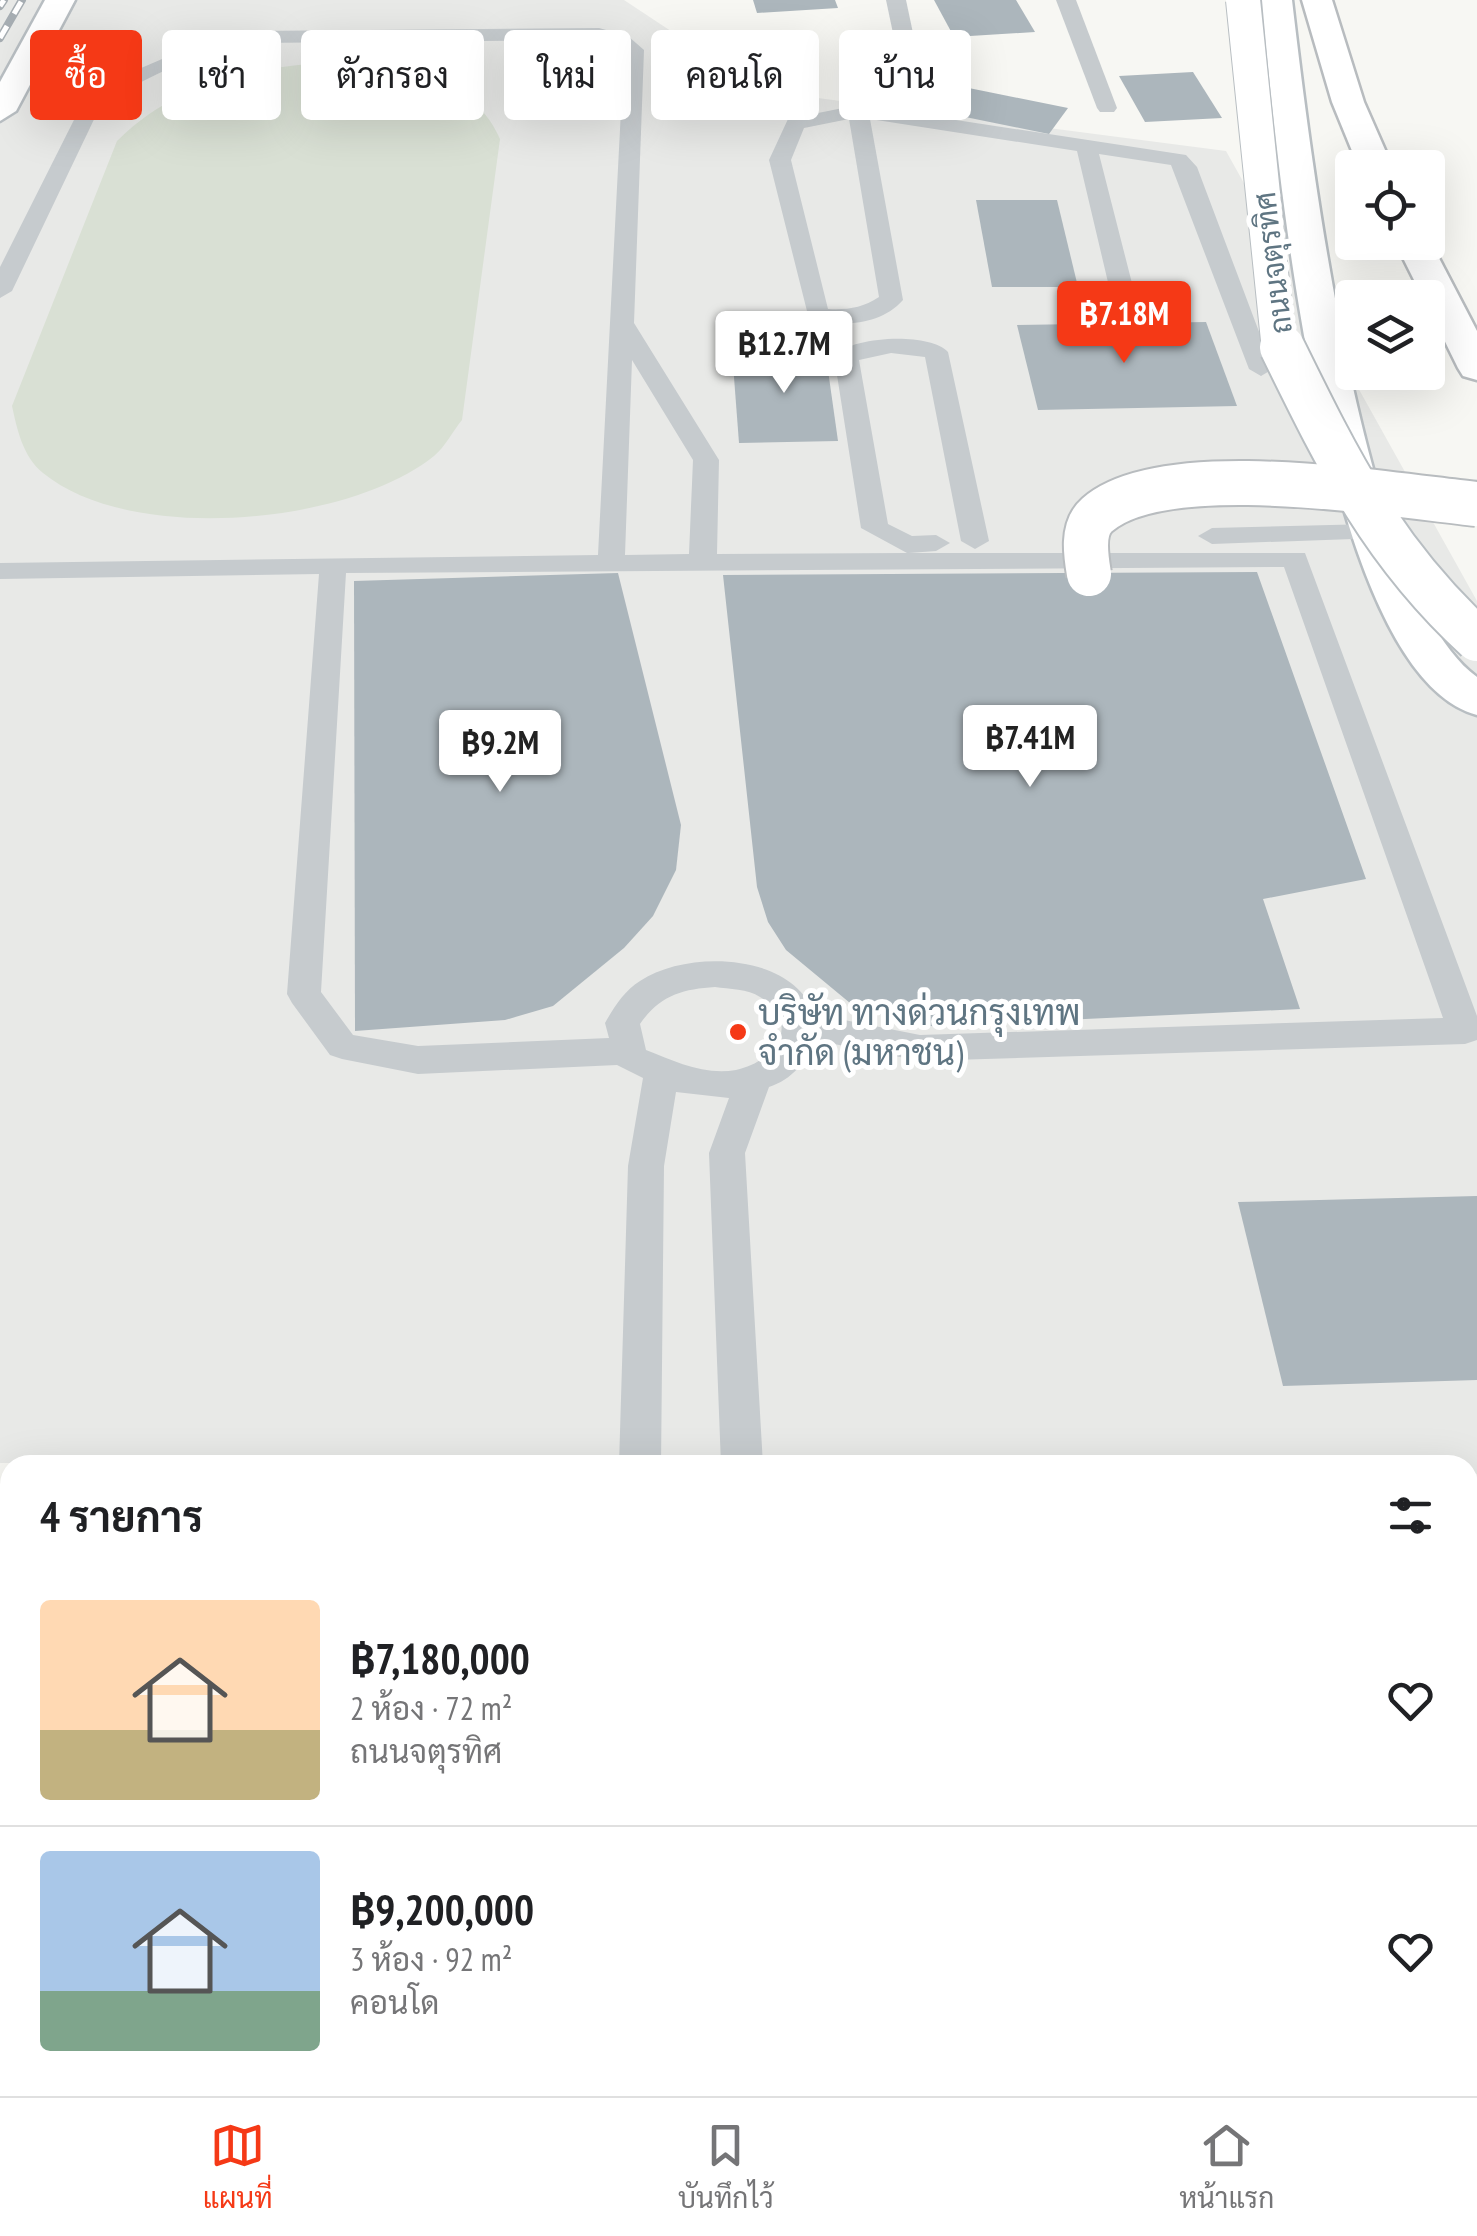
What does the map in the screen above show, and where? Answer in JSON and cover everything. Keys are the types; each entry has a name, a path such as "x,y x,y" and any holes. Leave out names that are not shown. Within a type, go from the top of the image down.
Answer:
{"main road":[{"path":"0,111 60,0"},
{"name":"ถนนจตุรทิศ","path":"1243,0 1278,340 1347,480 1427,593 1477,639"},
{"name":"ถนนจตุรทิศ","path":"1276,0 1296,190 1322,328 1371,532 1413,632 1447,678 1477,700"},
{"path":"1317,0 1348,102 1368,150"},
{"path":"1422,260 1477,368"},
{"path":"1090,574 1084,545 1094,516 1120,499 1156,488 1260,485 1477,504"}],"lane":[{"path":"896,0 902,30"},
{"path":"1066,0 1107,108"},
{"path":"0,291 90,106 118,85 211,45 245,37 599,34 621,40 634,50 611,562"},
{"path":"858,111 891,300 870,314 840,318 817,314 780,160 795,123 858,111"},
{"path":"915,120 1178,160 1186,167 1261,369"},
{"path":"1086,147 1123,295"},
{"path":"621,322 706,460 703,561"},
{"path":"1245,326 1322,328"},
{"path":"974,542 936,352 904,344 872,345 846,356 876,528 907,545 1371,532"},
{"path":"0,571 703,561 1295,560 1471,1030 920,1048 802,1025"},
{"path":"333,565 304,994 342,1046 418,1060 628,1051"},
{"path":"752,974 782,991 796,1007 802,1025 796,1053 778,1070 754,1080 691,1084 661,1076 631,1058 628,1051 622,1022 634,1002 653,984 678,976 752,974"},
{"path":"640,1455 646,1166 661,1076"},
{"path":"741,1455 726,1153 754,1080"}],"shaded area":[{"name":"บริษัท ทางด่วนกรุงเทพ จำกัด (มหาชน)","path":"0,0 624,0 669,30 651,30 651,120 819,120 819,98 839,101 839,120 971,118 1226,151 1335,346 1335,390 1359,390 1477,601 1477,1455 0,1455"},
{"path":"301,65 301,120 484,120 484,113 500,139 462,420 434,456 396,479 349,498 296,511 183,517 129,510 82,496 43,473 30,459 12,406 117,141 162,106 162,120 281,120 281,68"}],"building":[{"path":"753,0 835,0 838,8 757,13"},
{"path":"934,0 1016,0 1035,32 971,36 971,30 950,30"},
{"path":"1193,72 1222,118 1145,122 1119,76"},
{"path":"971,88 1068,108 1049,134 971,118"},
{"path":"976,200 1057,200 1078,287 992,287"},
{"path":"1206,322 1237,406 1038,410 1017,325"},
{"path":"825,349 838,441 739,443 732,351"},
{"path":"1257,572 1366,879 1263,899 1300,1009 912,1027 850,1003 786,950 768,922 757,887 723,575"},
{"path":"618,573 681,825 676,870 653,916 624,948 553,1006 505,1020 355,1031 354,581"},
{"path":"1477,1196 1477,1380 1283,1386 1238,1202"}],"railway":[{"path":"0,6 4,0"},
{"path":"0,38 22,0"}],"place":[{"name":"บริษัท ทางด่วนกรุงเทพ จำกัด (มหาชน)","path":"738,1032"}]}
